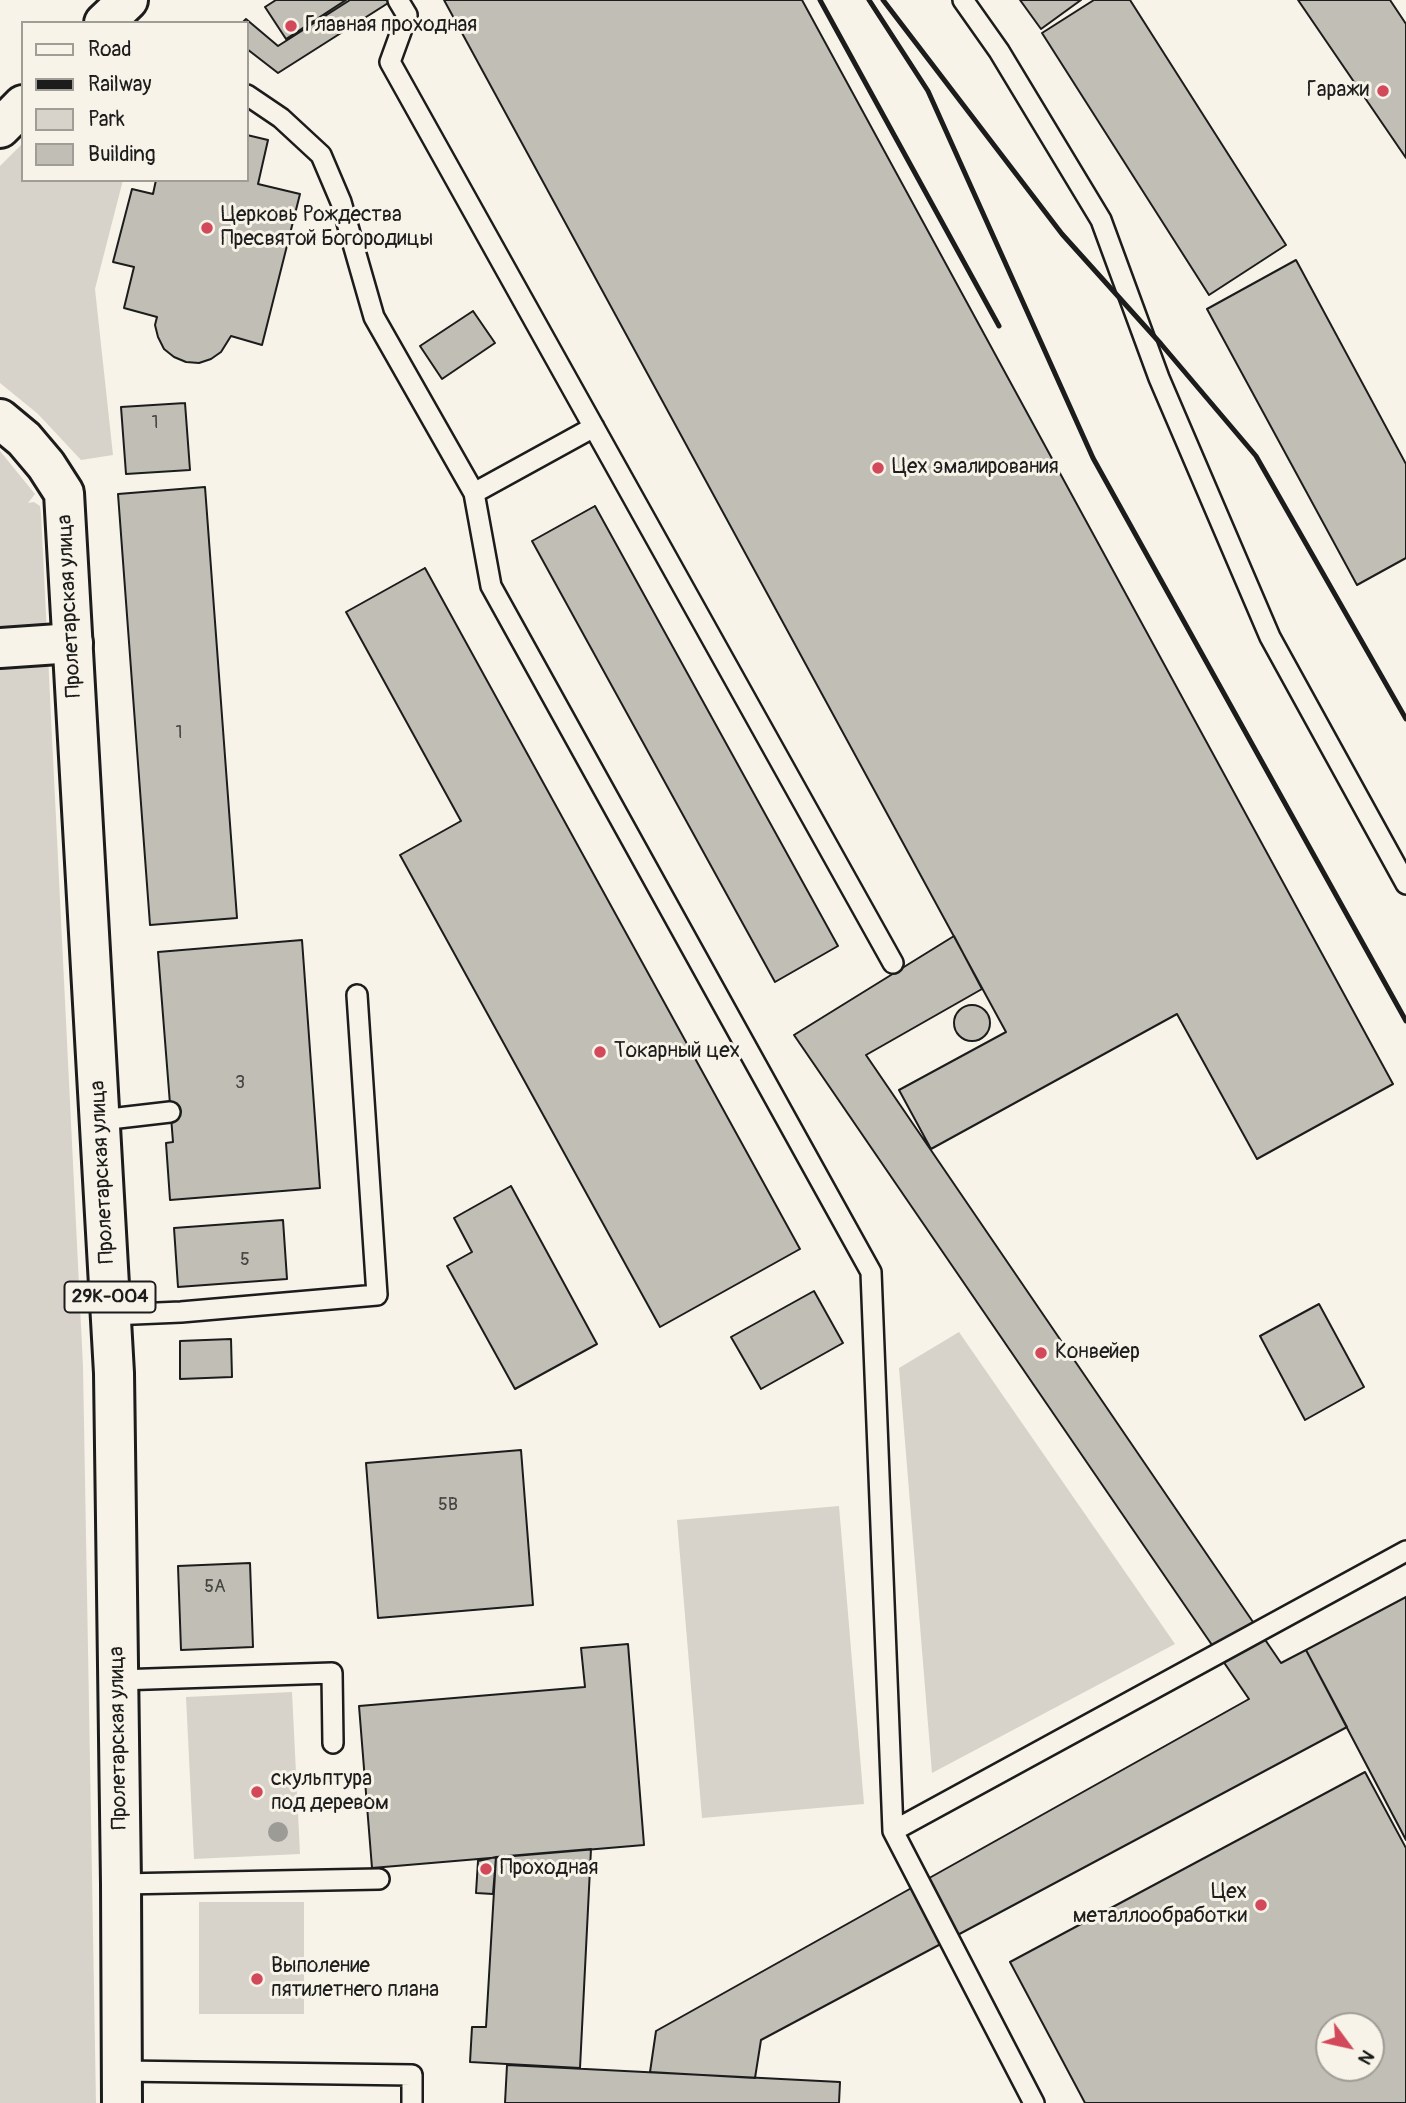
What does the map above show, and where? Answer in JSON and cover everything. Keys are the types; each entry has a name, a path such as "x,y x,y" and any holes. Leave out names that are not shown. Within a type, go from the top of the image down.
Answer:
{"main road":[{"path":"0,128 21,107"},
{"name":"Пролетарская улица","path":"0,419 24,439 46,465 64,493 111,1315 122,2087"},
{"path":"0,648 73,643"}],"lane":[{"path":"398,0 407,15 390,62 893,963"},
{"path":"963,0 999,51 1101,220 1159,378 1270,637 1406,884"},
{"path":"248,96 281,118 321,155 341,202 374,317 474,493 491,586 871,1272 893,1831 1034,2103"},
{"path":"474,493 594,427"},
{"path":"111,1315 181,1312 377,1295 357,995"},
{"path":"101,1120 170,1112"},
{"path":"893,1831 1406,1551"},
{"path":"118,1680 332,1673 333,1743"},
{"path":"121,1884 379,1880"},
{"path":"122,2087 412,2075 412,2103"}],"green space":[{"path":"21,145 21,182 122,182 95,289 113,455 81,460 38,414 0,383 0,166"},
{"path":"0,451 35,494 28,503 34,502 40,506 41,514 83,1366 96,2103 0,2103"},
{"path":"959,1332 1175,1644 932,1773 899,1368"},
{"path":"839,1506 864,1804 702,1818 677,1520"},
{"path":"292,1692 300,1854 194,1859 186,1697"},
{"path":"199,1902 304,1902 304,2014 199,2014"}],"building":[{"name":"Главная проходная","path":"276,0 346,0 286,39 265,7"},
{"path":"350,0 393,0 278,73 248,50 248,21 244,21 246,19 278,46"},
{"name":"Цех эмалирования","path":"444,0 802,0 1393,1084 1257,1159 1177,1014 931,1149 899,1090 1006,1032"},
{"path":"1020,0 1081,0 1041,29"},
{"path":"1094,0 1130,0 1286,245 1209,295 1042,33"},
{"name":"Гаражи","path":"1298,0 1390,0 1406,24 1406,158"},
{"name":"Церковь Рождества Пресвятой Богородицы","path":"248,135 268,140 258,184 300,194 262,345 231,336 221,352 211,359 199,363 186,362 164,349 155,325 157,317 124,308 134,267 113,262 132,189 153,194 156,182 248,182"},
{"path":"1296,260 1406,464 1406,558 1357,585 1207,309"},
{"path":"473,311 495,343 442,379 420,346"},
{"path":"185,403 190,470 126,474 121,407"},
{"path":"205,487 237,918 150,925 118,494"},
{"path":"595,506 838,946 775,982 532,541"},
{"name":"Токарный цех","path":"425,568 800,1249 660,1327 400,855 461,821 346,612"},
{"name":"Конвейер","path":"954,936 982,989 866,1055 1281,1663 1306,1650 1347,1727 761,2040 755,2078 650,2072 656,2031 1249,1699 794,1035"},
{"path":"302,940 320,1188 170,1200 166,1143 173,1142 158,952"},
{"path":"972,1005 985,1010 990,1023 985,1036 972,1041 959,1036 954,1023 959,1010"},
{"path":"511,1186 597,1344 515,1389 447,1266 472,1252 454,1218"},
{"path":"283,1220 287,1279 178,1287 174,1228"},
{"path":"814,1291 843,1343 761,1389 731,1337"},
{"path":"1319,1304 1364,1387 1305,1420 1260,1336"},
{"path":"231,1339 232,1377 180,1379 180,1341"},
{"path":"521,1450 533,1605 378,1618 366,1463"},
{"path":"250,1563 253,1647 181,1650 178,1566"},
{"path":"1406,1597 1406,1840 1306,1650"},
{"path":"628,1644 644,1845 372,1868 359,1706 585,1687 581,1648"},
{"name":"Цех металлообработки","path":"1365,1772 1406,1848 1406,2103 1085,2103 1010,1962"},
{"path":"591,1849 580,2068 470,2062 472,2027 486,2027 496,1857"},
{"name":"Проходная","path":"496,1857 493,1894 476,1893 478,1861"},
{"path":"507,2065 840,2082 839,2103 505,2103"}],"railway":[{"path":"820,0 999,326"},
{"path":"869,0 928,91 1093,458 1406,1021"},
{"path":"883,0 1062,234 1161,344 1256,456 1406,719"}],"place":[{"name":"Главная проходная","path":"291,26"},
{"name":"Гаражи","path":"1383,91"},
{"name":"Церковь Рождества Пресвятой Богородицы","path":"207,228"},
{"name":"Цех эмалирования","path":"878,468"},
{"name":"Токарный цех","path":"600,1052"},
{"name":"Конвейер","path":"1041,1353"},
{"name":"скульптура под деревом","path":"257,1792"},
{"name":"Проходная","path":"486,1869"},
{"name":"Цех металлообработки","path":"1261,1905"},
{"name":"Выполение пятилетнего плана","path":"257,1979"}]}
